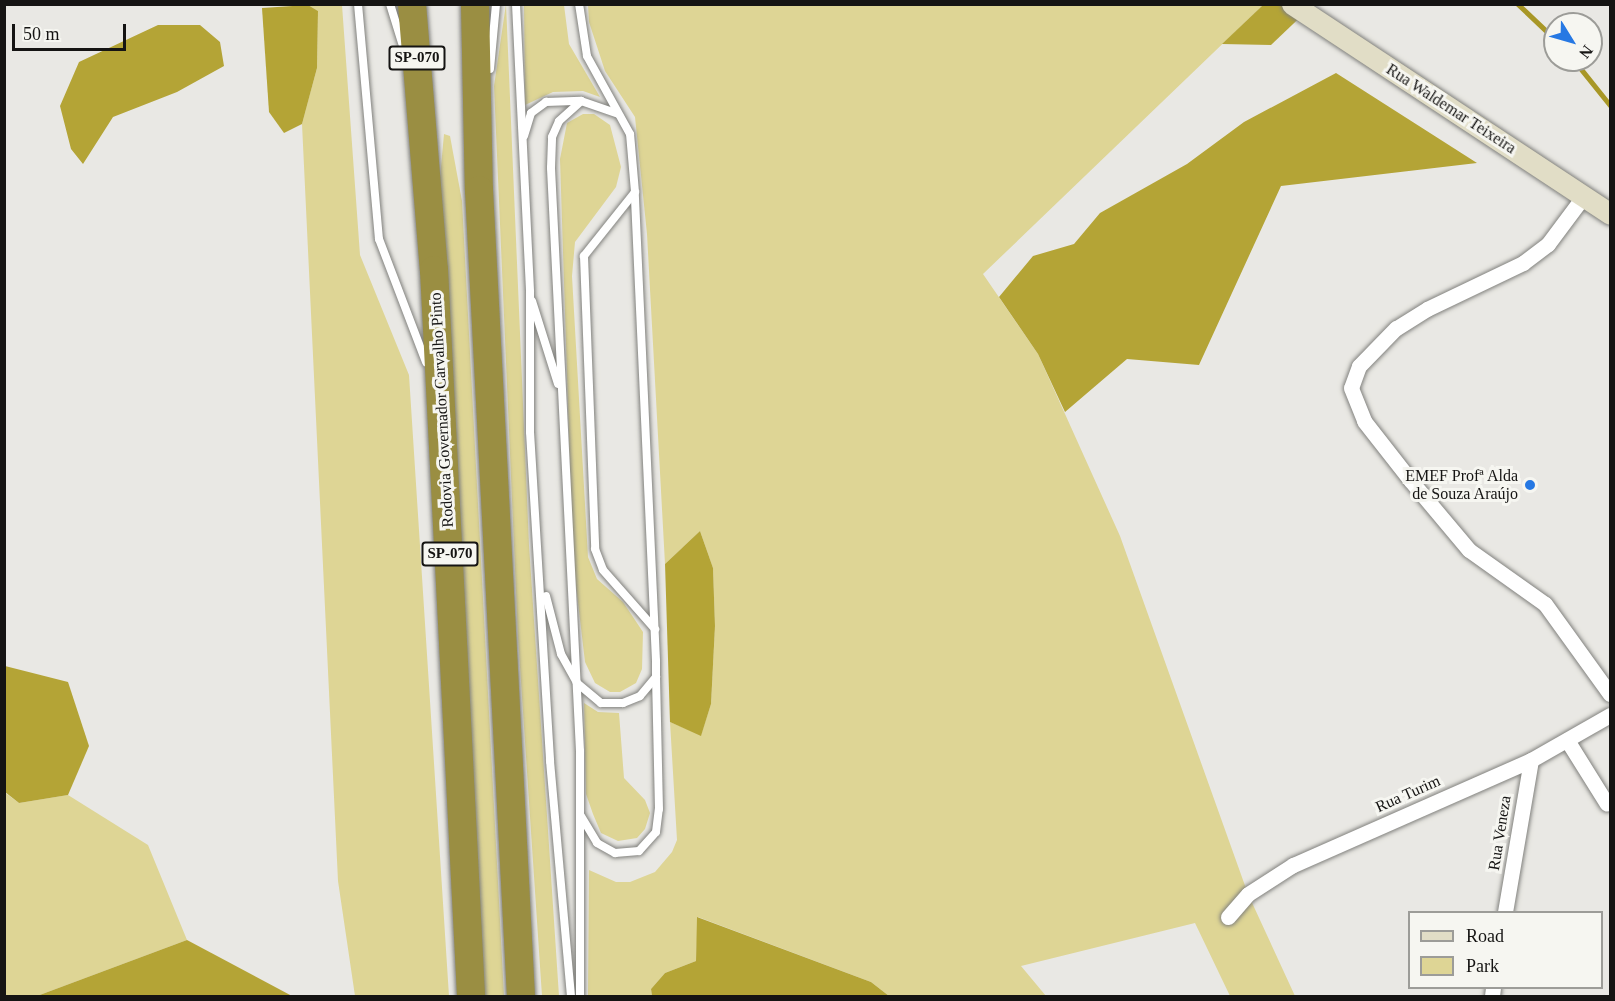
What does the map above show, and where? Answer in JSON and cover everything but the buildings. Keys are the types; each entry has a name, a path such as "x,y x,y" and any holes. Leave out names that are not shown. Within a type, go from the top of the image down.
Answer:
{"highway":[{"name":"Rodovia Governador Carvalho Pinto","path":"412,4 423,112 471,996"},
{"name":"SP-070","path":"475,4 479,190 521,996"}],"street":[{"name":"Rua Waldemar Teixeira","path":"1292,4 1611,214"},
{"path":"1583,197 1548,244 1523,263 1427,309 1383,339 1359,366 1351,388 1364,421 1469,550 1545,604 1611,694"},
{"name":"Rua Turim","path":"1228,917 1248,894 1293,865 1531,760 1611,715"},
{"path":"1567,741 1607,804"},
{"name":"Rua Veneza","path":"1505,911 1531,760"},
{"path":"519,933 534,996"}],"lane":[{"path":"358,4 379,239 424,355 440,427"},
{"path":"390,4 423,112"},
{"path":"488,85 496,4"},
{"path":"516,4 530,292 530,432 542,583 550,761 571,996"},
{"path":"579,4 587,56 630,134 635,192 655,629 660,809 656,832 639,851 615,853 597,843 580,814"},
{"path":"479,190 487,96"},
{"path":"523,140 531,113 546,102 581,101 618,114"},
{"path":"580,996 577,683 550,168 552,137 559,121 581,101"},
{"path":"635,192 584,256 594,537 603,570 655,629"},
{"path":"530,292 561,394"},
{"path":"542,583 561,654 577,683 602,703 623,704 640,696 656,677"}],"green space":[{"path":"506,4 529,545 559,996 542,996 518,637 494,86"},
{"path":"308,5 342,5 360,255 409,375 449,996 355,996 338,881 302,124 317,68 318,11"},
{"path":"524,5 564,5 569,44 600,97 583,91 553,92 525,105"},
{"path":"588,5 1263,5 983,274 1038,354 1120,536 1248,894 1295,996 1230,996 1195,923 1021,966 1046,996 889,996 871,982 698,917 696,961 665,973 651,989 652,996 588,996 589,870 616,882 630,882 655,872 672,852 677,840 670,722 701,735 711,704 715,626 713,568 700,531 665,564 647,234 635,117 605,71 589,22"},
{"path":"583,114 594,114 610,125 621,167 616,187 575,242 572,276 588,557 597,579 623,602 643,632 642,669 636,683 620,692 610,692 595,683 585,662 573,560 560,159 567,123"},
{"path":"444,134 450,136 462,201 504,996 477,996 437,211"},
{"path":"584,703 598,712 619,713 624,778 645,800 650,813 645,829 637,838 618,841 601,833 593,814 586,794"},
{"path":"4,792 19,803 68,795 148,845 187,940 37,996 5,996"}],"shaded area":[{"path":"308,5 318,11 317,68 302,124 284,133 269,112 262,8"},
{"path":"1263,5 1313,5 1271,45 1222,44"},
{"path":"158,25 200,25 220,42 224,66 177,92 113,117 83,164 71,149 60,106 79,62"},
{"path":"1336,73 1477,163 1281,186 1199,365 1127,359 1065,412 1038,354 999,297 1033,256 1074,244 1100,213 1187,164 1244,122"},
{"path":"700,531 713,568 715,626 711,704 701,736 670,722 665,564"},
{"path":"5,666 68,682 89,746 68,795 19,803 5,792"},
{"path":"697,917 871,982 889,996 652,996 651,989 665,973 696,961"},
{"path":"187,940 292,996 37,996"}],"waterway":[{"path":"1518,4 1543,28"},
{"path":"1584,72 1610,105"}],"place":[{"name":"EMEF Profª Alda de Souza Araújo","path":"1530,485"}]}
